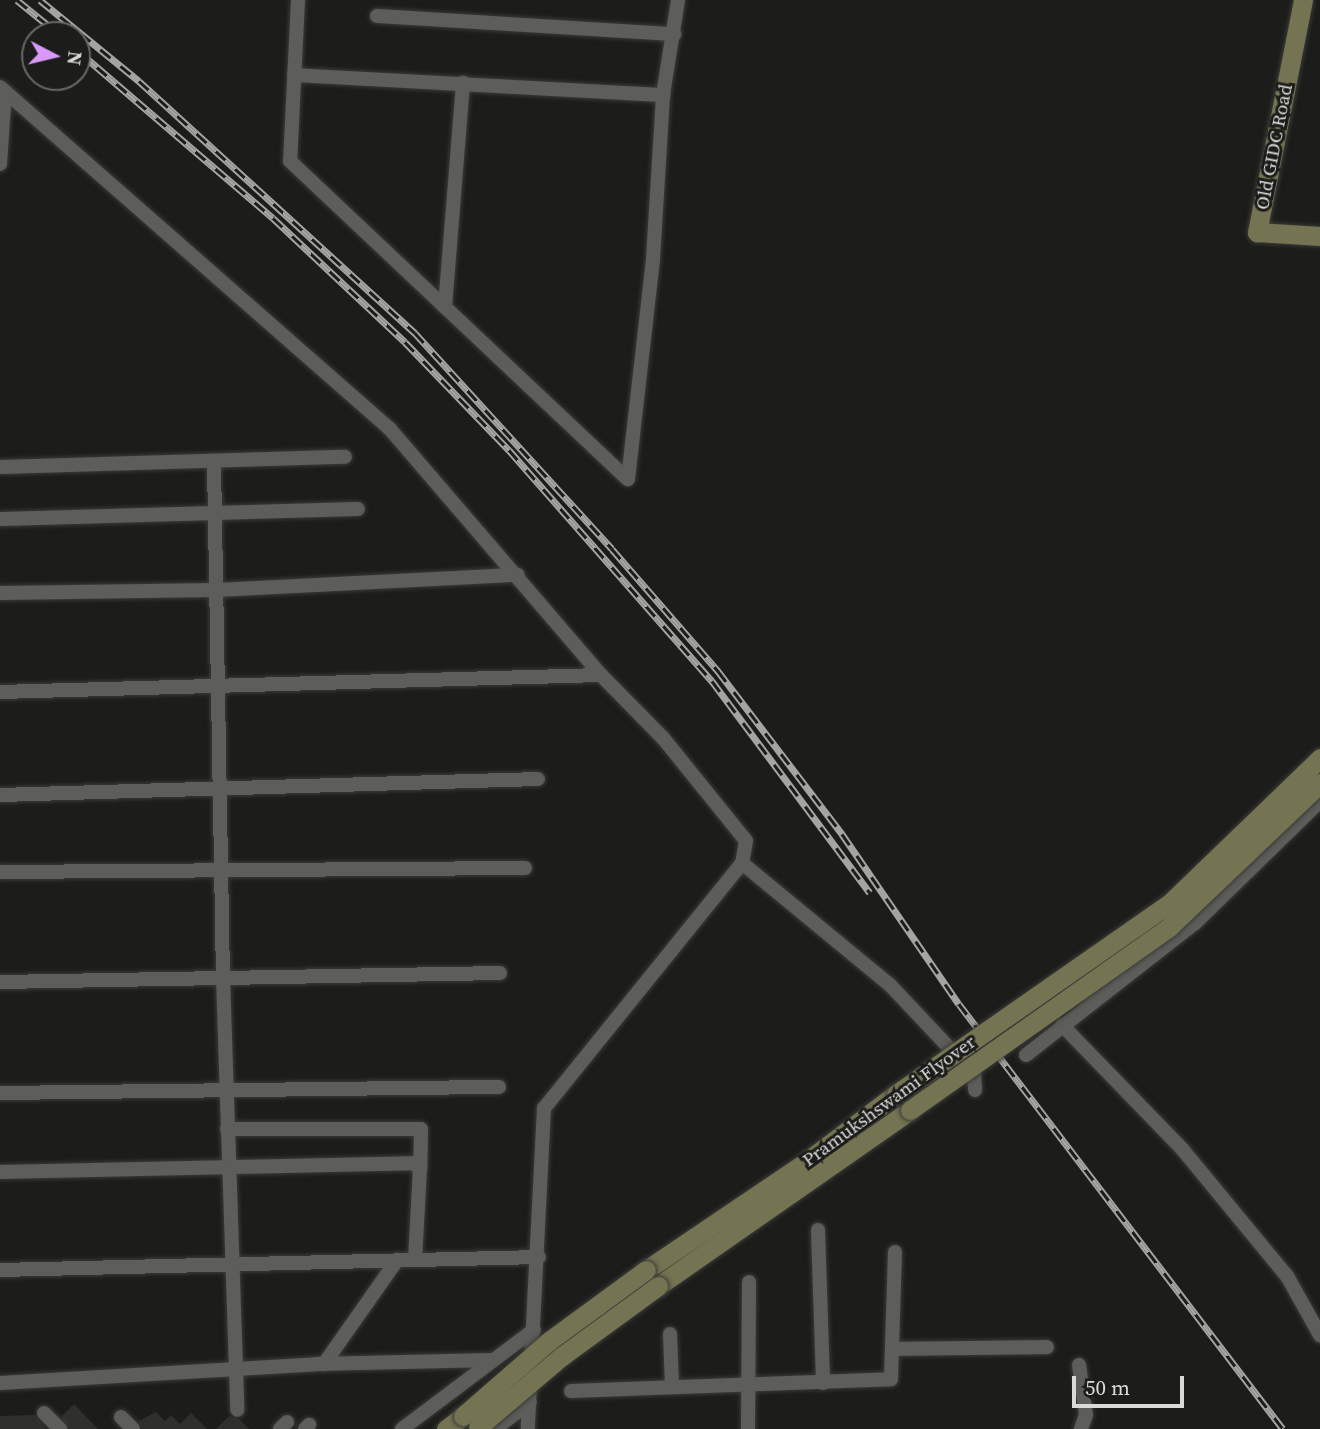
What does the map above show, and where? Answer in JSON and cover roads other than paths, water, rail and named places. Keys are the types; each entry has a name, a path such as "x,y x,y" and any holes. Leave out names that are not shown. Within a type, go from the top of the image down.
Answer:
{"main road":[{"name":"Old GIDC Road","path":"1303,0 1257,232 1320,236"},
{"name":"Pramukshswami Flyover","path":"446,1429 620,1288 803,1164 1170,902 1320,758"},
{"name":"Pramukshswami Flyover","path":"475,1429 632,1304 1168,927 1320,783"}],"street":[{"path":"298,0 290,161 628,479 653,259 663,95 678,0"},
{"path":"377,16 674,34"},
{"path":"294,75 663,95"},
{"path":"445,307 463,83"},
{"path":"0,164 2,89"},
{"path":"2,89 390,429 518,575 601,676 663,738 742,832 747,849 742,863 545,1104 528,1429"},
{"path":"0,467 214,463 345,457"},
{"path":"214,463 221,687 223,977 237,1410"},
{"path":"0,519 358,509"},
{"path":"0,593 217,590 518,575"},
{"path":"0,692 601,676"},
{"path":"0,795 538,779"},
{"path":"1026,1055 1195,923 1320,801"},
{"path":"742,863 890,985 974,1074 975,1090"},
{"path":"0,872 222,867 525,868"},
{"path":"0,982 500,973"},
{"path":"1062,1025 1209,1181 1287,1276 1320,1335"},
{"path":"0,1093 499,1087"},
{"path":"227,1129 421,1129 415,1259"},
{"path":"0,1172 407,1163 420,1168"},
{"path":"818,1230 822,1383"},
{"path":"571,1391 891,1379 895,1252"},
{"path":"0,1270 539,1256"},
{"path":"324,1364 397,1260"},
{"path":"748,1429 749,1282"},
{"path":"402,1429 534,1331"},
{"path":"670,1334 672,1387"},
{"path":"893,1349 1047,1347"},
{"path":"0,1383 324,1364 492,1360"},
{"path":"1079,1365 1086,1415 1081,1429"},
{"path":"495,1429 530,1402"},
{"path":"44,1413 60,1429"},
{"path":"121,1417 133,1429"}],"railway":[{"path":"17,0 43,21"},
{"path":"40,0 139,81 415,333 612,549 718,671 842,834 959,1004 1283,1429"},
{"path":"91,62 273,218 405,342 509,450 712,681 870,893"}]}
